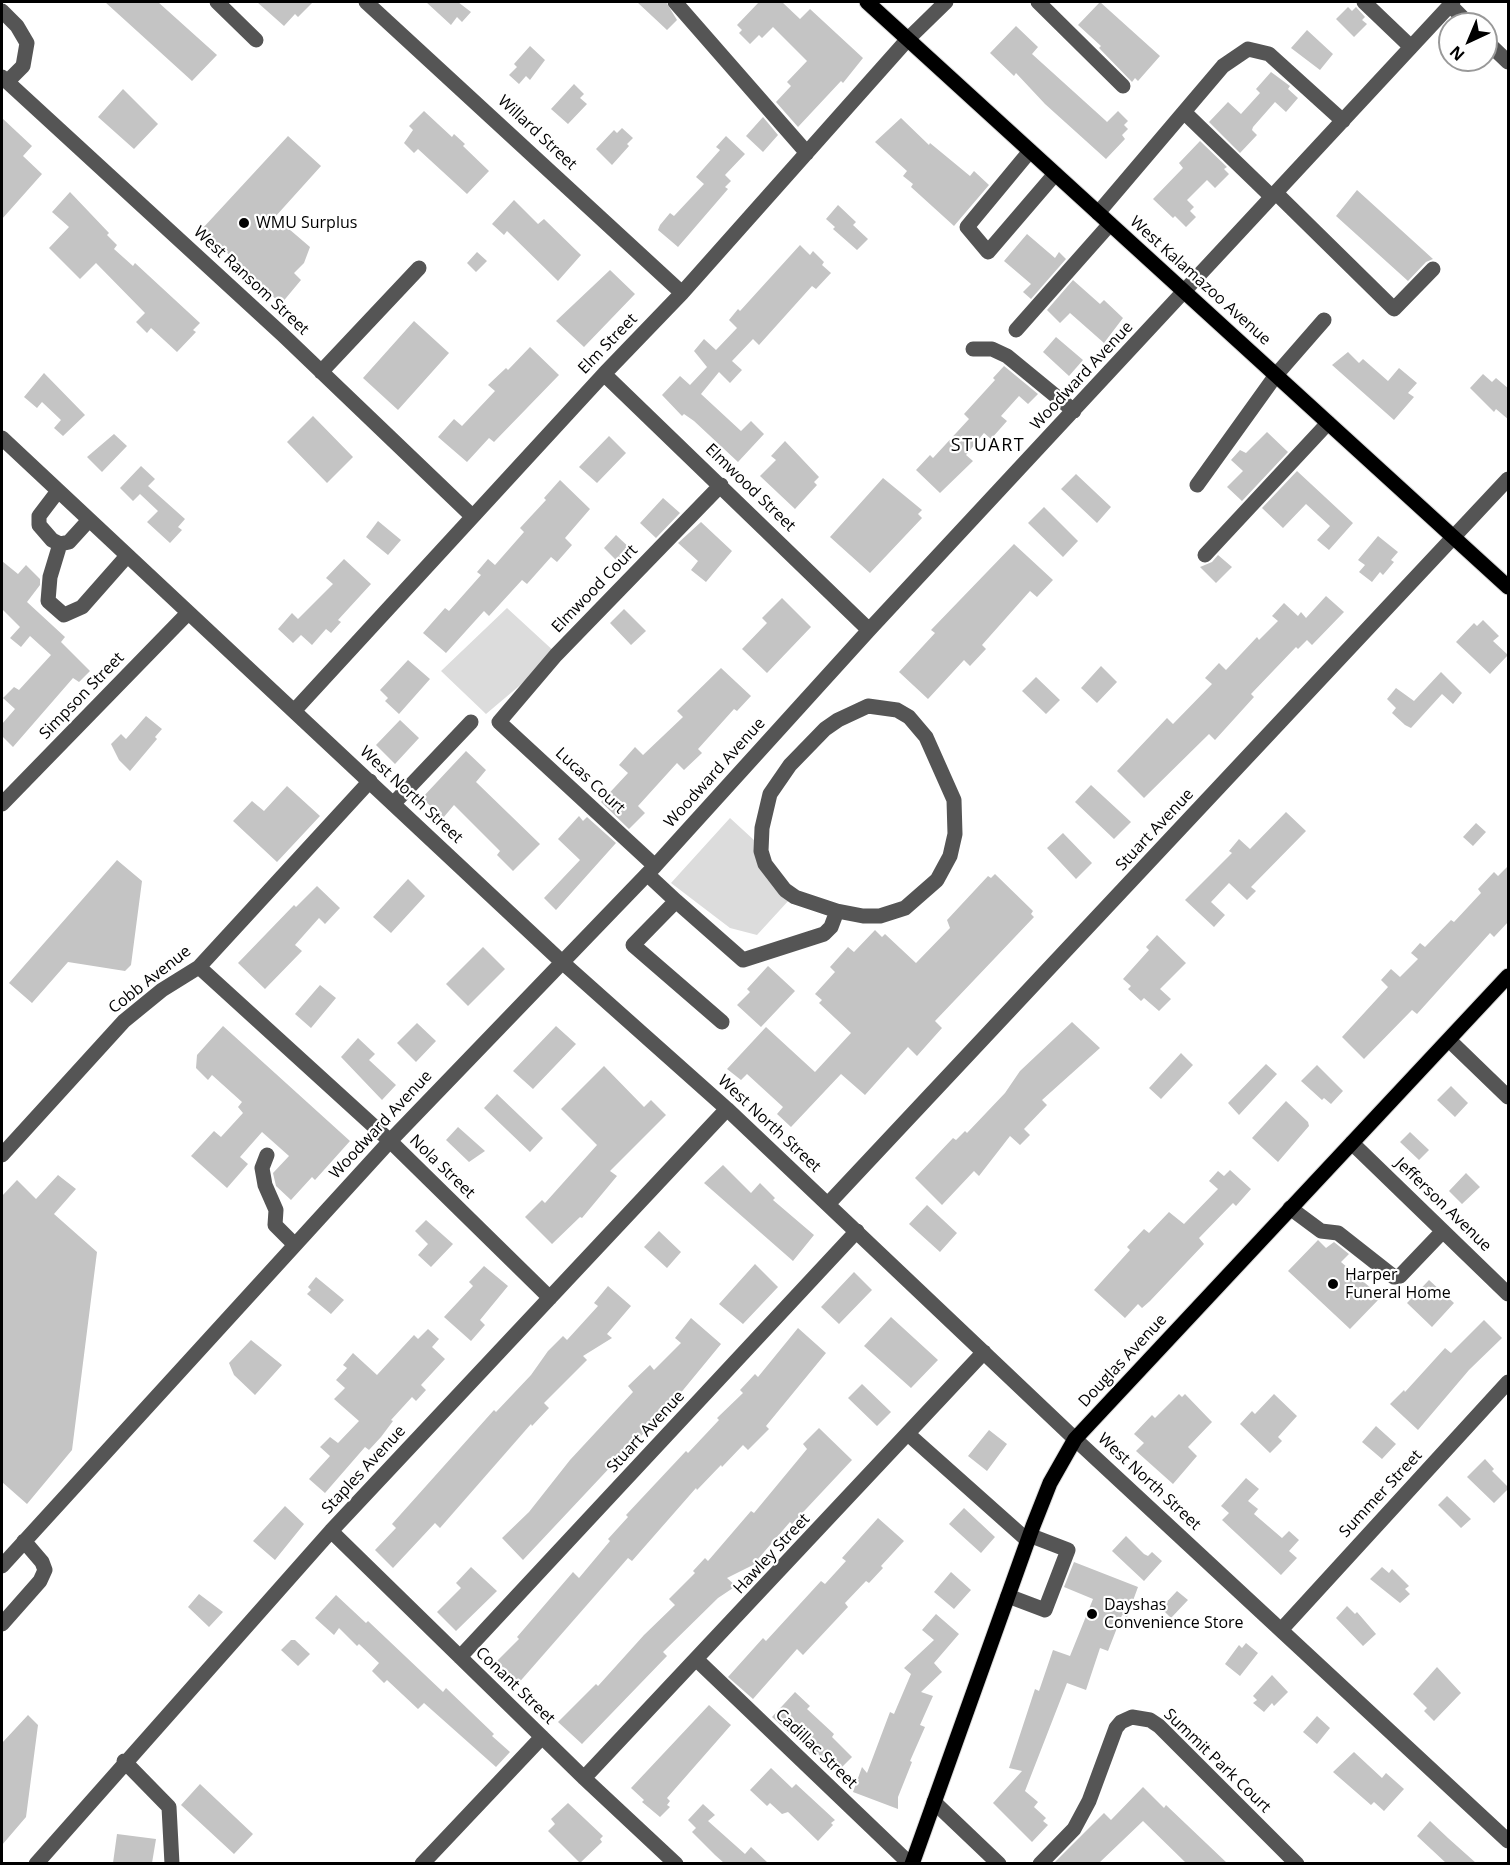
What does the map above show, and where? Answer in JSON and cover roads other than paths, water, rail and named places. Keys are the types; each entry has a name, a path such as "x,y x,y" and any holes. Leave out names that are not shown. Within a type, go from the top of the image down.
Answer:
{"main road":[{"name":"West Kalamazoo Avenue","path":"867,2 1509,587"},
{"name":"Douglas Avenue","path":"911,1863 1028,1537 1050,1483 1075,1439 1509,976"}],"street":[{"path":"217,2 256,40"},
{"name":"Willard Street","path":"366,2 682,293"},
{"path":"675,2 807,153"},
{"name":"Elm Street","path":"294,711 472,516 682,293 908,39 946,2"},
{"path":"1038,2 1123,86"},
{"path":"1364,2 1411,47"},
{"name":"Woodward Avenue","path":"2,1566 390,1141 651,870 869,630 1343,121 1446,5"},
{"path":"2,11 18,26 27,43 23,66 4,80"},
{"path":"1098,213 1223,66 1248,49 1269,54 1343,121"},
{"name":"West Ransom Street","path":"4,80 321,372 472,516"},
{"path":"1184,112 1394,309 1433,269"},
{"path":"1030,151 967,227 988,252 1055,174"},
{"path":"1016,330 1110,224"},
{"path":"321,372 419,268"},
{"path":"1197,485 1276,375 1324,320"},
{"path":"973,349 992,349 1007,356 1074,411"},
{"name":"Elmwood Street","path":"604,374 869,630"},
{"path":"1205,555 1328,423"},
{"name":"West North Street","path":"2,438 562,962 727,1109 1075,1439 1509,1841"},
{"name":"Stuart Avenue","path":"828,1204 1509,479"},
{"name":"Elmwood Court","path":"500,722 557,654 721,485"},
{"path":"58,491 39,516 39,525 52,540 60,544 69,542 90,520"},
{"path":"60,544 50,577 48,601 64,615 69,615 82,607 127,556"},
{"name":"Simpson Street","path":"2,804 7,787 188,613"},
{"path":"868,706 897,710 909,717 926,737 951,791 956,818 950,856 937,880 905,908 880,916 863,916 837,911 795,897 785,890 765,864 761,852 762,828 770,794 790,765 825,729 838,720 868,706"},
{"path":"394,803 471,722"},
{"name":"Lucas Court","path":"500,722 651,870 676,901 743,960 824,934 831,927 837,911"},
{"name":"Cobb Avenue","path":"2,1155 124,1021 162,990 199,967 370,781"},
{"path":"676,901 633,945 722,1022"},
{"name":"Nola Street","path":"199,967 390,1141 550,1298"},
{"path":"1449,1041 1509,1096"},
{"name":"Staples Avenue","path":"36,1863 124,1761 331,1531 727,1109"},
{"name":"Jefferson Avenue","path":"1352,1143 1509,1294"},
{"path":"267,1155 262,1168 265,1185 276,1210 274,1225 295,1245"},
{"path":"1290,1208 1322,1232 1338,1233 1394,1277 1401,1276 1443,1231"},
{"name":"Stuart Avenue","path":"460,1658 857,1231"},
{"name":"Hawley Street","path":"584,1778 984,1352"},
{"name":"Summer Street","path":"1281,1630 1509,1382"},
{"path":"908,1434 1028,1537 1068,1550 1045,1610 1008,1596"},
{"name":"Conant Street","path":"331,1531 584,1778 676,1863"},
{"path":"2,1624 40,1581 45,1570 42,1562 24,1541"},
{"name":"Cadillac Street","path":"697,1660 911,1863"},
{"name":"Summit Park Court","path":"1040,1863 1074,1829 1089,1801 1116,1728 1121,1722 1132,1717 1150,1720 1159,1726 1297,1863"},
{"path":"422,1863 542,1737"},
{"path":"124,1761 169,1807 172,1863"},
{"path":"934,1802 999,1863"}],"place":[{"name":"WMU Surplus","path":"244,223"},
{"name":"Harper Funeral Home","path":"1333,1284"},
{"name":"Dayshas Convenience Store","path":"1092,1614"}],"district":[{"name":"STUART","path":"988,446"}]}
